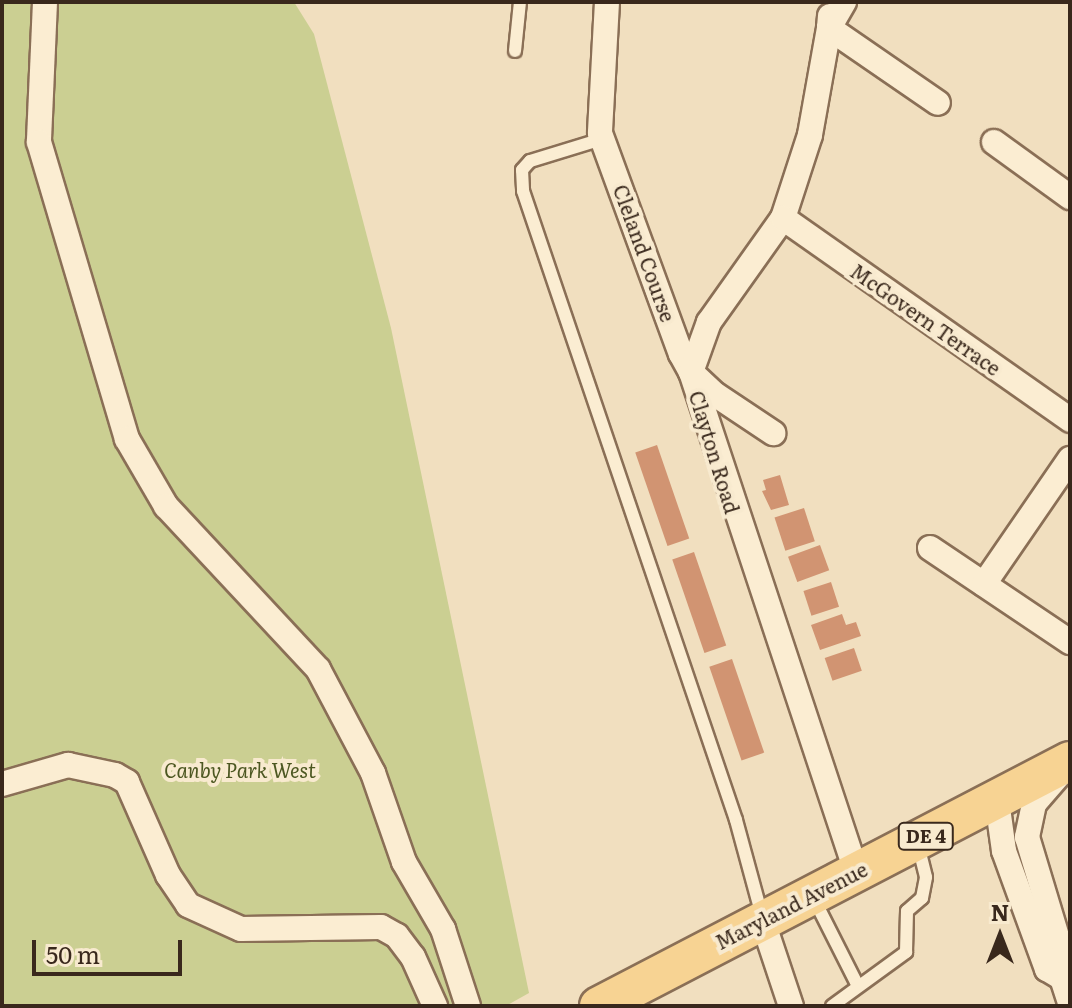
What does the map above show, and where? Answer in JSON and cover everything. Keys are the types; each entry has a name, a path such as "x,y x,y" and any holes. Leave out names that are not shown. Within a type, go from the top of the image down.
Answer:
{"main road":[{"name":"Maryland Avenue","path":"599,1006 641,990 762,919 1070,763"}],"street":[{"path":"45,2 39,142 127,439 166,506 318,669 373,773 404,862 443,929 468,1006"},
{"path":"601,136 607,2"},
{"path":"831,2 829,28 938,103"},
{"name":"Clayton Road","path":"844,2 829,28 810,135 783,218 709,322 691,372 856,871"},
{"name":"Cleland Course","path":"601,136 691,372"},
{"path":"994,142 1070,197"},
{"name":"McGovern Terrace","path":"783,218 1070,420"},
{"path":"691,372 773,433"},
{"path":"984,584 1070,459"},
{"path":"930,548 1070,642"},
{"path":"1070,763 1034,804 1027,837 1065,963 1062,978 1070,1003"},
{"path":"2,784 68,765 115,775 127,782 168,875 188,905 241,929 381,927 397,936 413,957 435,1006"},
{"path":"997,801 1004,851 1047,969 1062,978"},
{"path":"762,919 791,1006"}],"lane":[{"path":"515,51 520,2"},
{"path":"601,136 530,161 522,170 523,191 736,820 762,919"},
{"path":"832,1006 906,952 907,911 922,898 926,877 917,841"},
{"path":"811,894 858,986"}],"green space":[{"name":"Canby Park West","path":"2,2 294,2 314,34 391,328 529,993 506,1006 2,1006"}],"building":[{"path":"657,445 689,539 667,546 635,452"},
{"path":"780,475 789,505 771,510 762,491 766,490 763,480"},
{"path":"804,508 815,541 785,551 775,518"},
{"path":"820,545 829,570 797,582 788,557"},
{"path":"694,552 726,646 704,653 672,559"},
{"path":"831,582 839,607 811,616 803,591"},
{"path":"842,614 846,625 856,622 861,636 820,650 811,625"},
{"path":"854,648 862,671 833,681 825,658"},
{"path":"732,659 764,753 742,760 709,667"}]}
